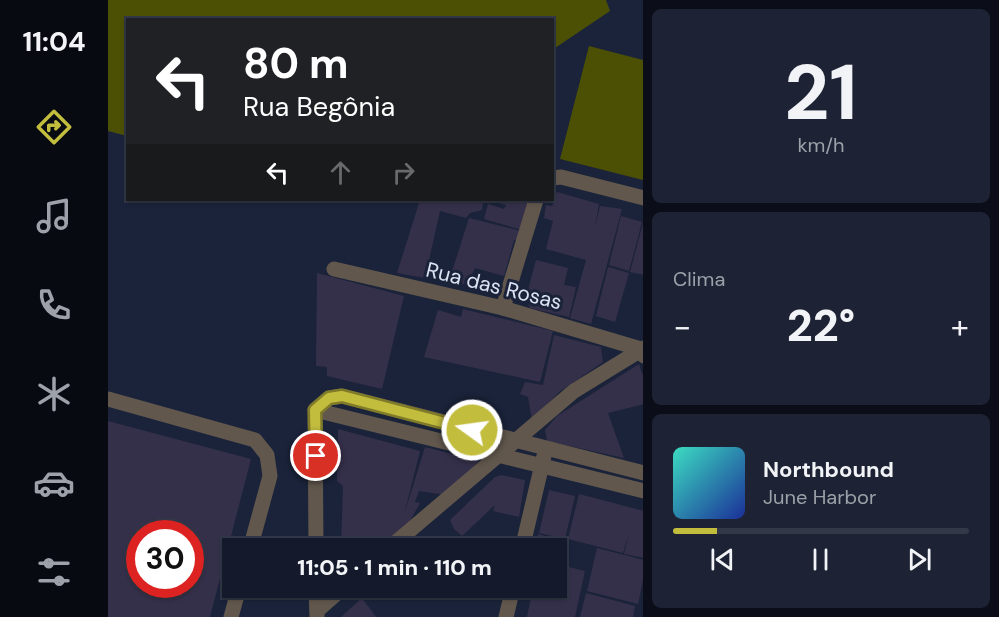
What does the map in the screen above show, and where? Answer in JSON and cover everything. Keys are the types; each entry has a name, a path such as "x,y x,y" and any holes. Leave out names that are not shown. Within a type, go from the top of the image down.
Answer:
{"street":[{"path":"554,178 561,177 643,198"},
{"path":"503,308 536,201"},
{"name":"Rua das Rosas","path":"334,269 503,308 643,351"},
{"path":"401,538 498,453 516,441 574,391 643,351"},
{"path":"316,538 315,410 329,398 342,396 643,473"},
{"path":"108,399 255,440 267,455 270,476 253,538"},
{"path":"315,410 498,453 643,491"},
{"path":"525,538 546,448"},
{"path":"231,617 236,598"},
{"path":"316,598 316,614"},
{"path":"316,614 333,598"},
{"path":"506,617 511,598"}],"shaded area":[{"path":"108,0 606,0 610,11 554,49 554,18 126,18 126,136 108,131"},
{"path":"589,46 643,60 643,180 560,159"}],"building":[{"path":"557,192 599,204 595,227 600,206 622,209 591,324 570,318 586,260 546,249 553,221 544,218 546,205 552,206"},
{"path":"420,201 483,202 482,210 470,213 466,218 440,211 425,278 397,273"},
{"path":"492,201 532,202 522,230 484,219 488,204 504,209 506,205"},
{"path":"621,216 642,222 629,271 609,265"},
{"path":"469,218 521,231 519,240 514,240 504,276 475,268 467,285 458,283 457,287 448,284"},
{"path":"643,223 643,275 630,272"},
{"path":"536,260 568,268 564,285 576,287 569,317 530,308 526,297"},
{"path":"608,267 629,273 615,322 596,316"},
{"path":"317,273 404,296 382,389 327,376 327,367 316,366"},
{"path":"463,309 553,331 540,382 424,357 438,310 461,317"},
{"path":"554,335 601,347 603,362 559,392 532,420 528,397 520,394 525,382 543,385"},
{"path":"639,364 643,376 643,404 608,413 624,458 547,441 545,430 557,416"},
{"path":"108,421 251,459 230,538 222,538 222,571 210,617 108,617"},
{"path":"338,429 420,451 404,515 425,447 479,461 446,495 419,491 415,502 420,503 405,530 397,538 341,538 343,486 337,481"},
{"path":"501,475 525,480 519,517 493,511 495,505 462,536 454,529 450,520 495,477"},
{"path":"549,490 575,496 565,538 539,533"},
{"path":"579,494 643,511 643,558 624,554 629,534 623,553 568,539"},
{"path":"538,534 552,538 537,538"},
{"path":"597,548 643,560 643,581 638,604 587,591"},
{"path":"567,567 585,571 575,617 527,617 531,598 567,598"},
{"path":"586,593 635,606 633,617 580,617"},
{"path":"362,598 376,617 341,617"}],"route":[{"path":"316,456 315,410 329,398 342,396 472,430"}]}
